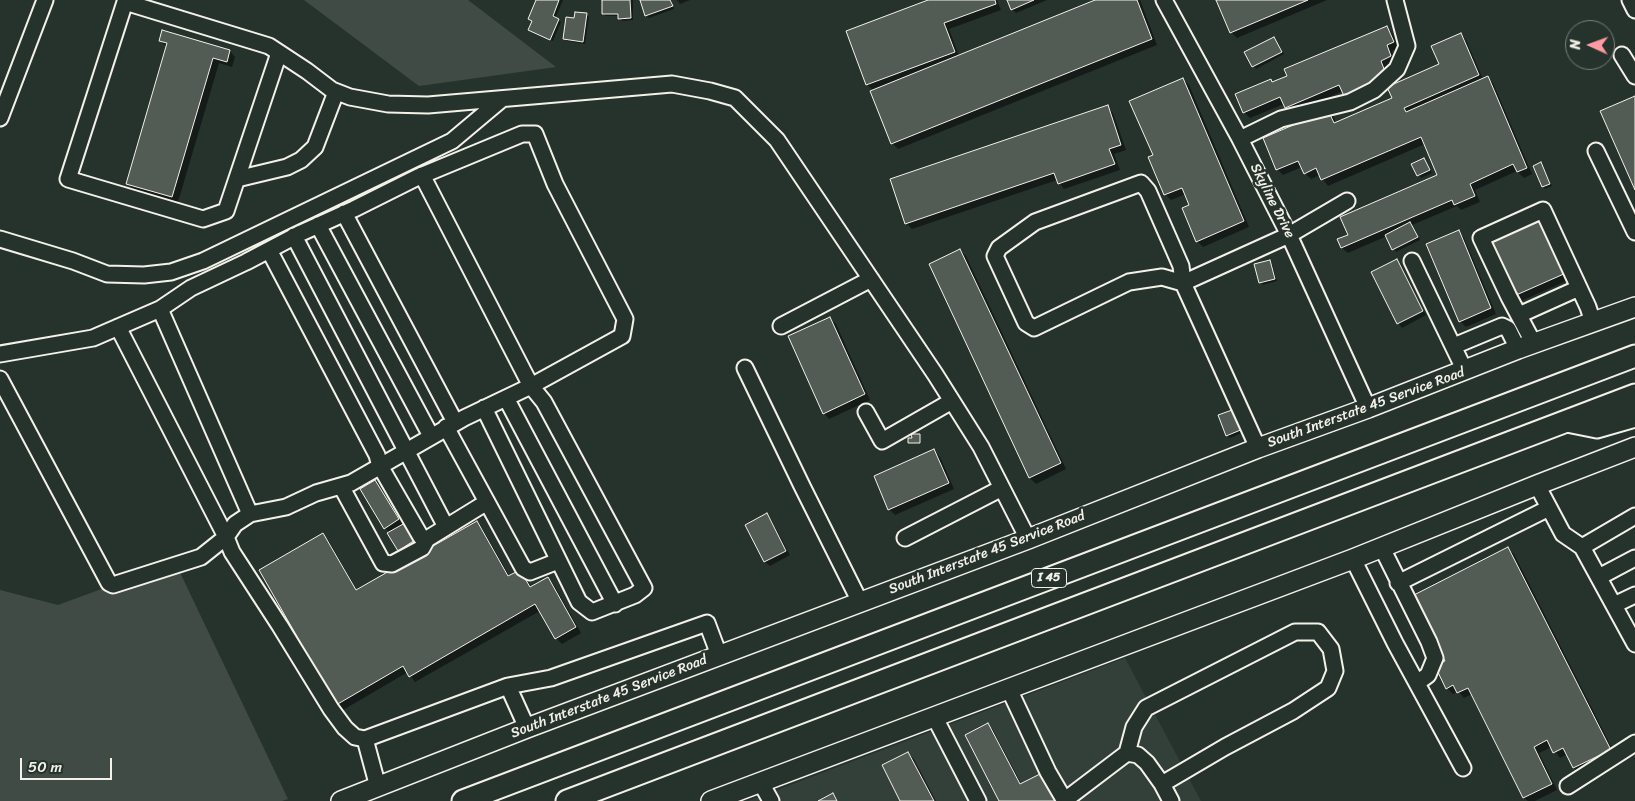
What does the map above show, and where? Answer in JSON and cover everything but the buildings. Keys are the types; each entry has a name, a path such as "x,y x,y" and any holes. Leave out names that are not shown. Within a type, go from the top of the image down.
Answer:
{"highway":[{"name":"I 45","path":"463,801 1634,356"},
{"path":"567,801 1635,395"},
{"path":"1567,421 1597,427 1635,416"}],"main road":[{"name":"South Interstate 45 Service Road","path":"341,801 719,655 1028,539 1258,448 1368,408 1526,346 1635,308"},
{"path":"711,801 1382,548 1635,447"}],"street":[{"path":"0,118 45,0"},
{"name":"Skyline Drive","path":"1164,0 1240,139 1290,236 1368,408"},
{"path":"1240,139 1281,119 1350,102 1374,90 1397,69 1408,46 1395,0"},
{"path":"1630,0 1635,10"},
{"path":"279,53 226,212 203,219 68,179 124,1 269,46 336,92 350,97 388,104 428,105 672,84 735,98 777,140 952,401 981,448 1028,539"},
{"path":"1622,55 1635,76"},
{"path":"237,179 287,167 300,160 315,147 336,92"},
{"path":"0,239 73,261 107,274 144,275 171,272 203,260 452,141 502,99"},
{"path":"0,354 93,338 118,328 160,309 191,288 294,236 422,175 522,134 535,134 555,184 626,319 622,336 531,386 451,425 351,483 316,493 286,507 250,514 235,524 226,537 201,557 113,585 109,582 0,380"},
{"path":"1596,151 1635,232"},
{"path":"422,175 531,386 544,402 644,588 635,595 592,612 579,602 484,408"},
{"path":"1258,448 1182,282 1181,266 1148,191 1141,183 1035,222 999,248 995,256 1026,323 1034,328 1129,282 1162,277 1182,282 1290,236 1347,201"},
{"path":"1526,346 1519,315 1481,238 1543,210 1593,322"},
{"path":"344,213 451,425 487,502 522,568 530,572 558,560"},
{"path":"318,225 431,436"},
{"path":"294,236 446,527"},
{"path":"269,250 377,456 380,466 421,538 427,539"},
{"path":"1412,261 1465,371"},
{"path":"781,326 870,279"},
{"path":"1519,315 1579,288"},
{"path":"160,309 250,514"},
{"path":"1454,346 1502,326 1508,329 1526,346"},
{"path":"118,328 232,552 331,709 355,737 365,739 508,686 552,678 707,623 719,655"},
{"path":"744,368 860,602"},
{"path":"506,398 615,604"},
{"path":"866,412 882,440 952,401"},
{"path":"1537,485 1563,534 1582,547 1635,644"},
{"path":"341,486 382,563 392,564 422,548 427,539 487,502"},
{"path":"905,538 1002,488"},
{"path":"1398,582 1549,508"},
{"path":"1582,547 1635,516"},
{"path":"1382,548 1429,642 1435,658 1428,675 1417,683"},
{"path":"1598,577 1635,558"},
{"path":"1353,559 1417,683 1464,768"},
{"path":"1614,605 1635,595"},
{"path":"1009,689 1048,772 1065,801 1127,754 1134,727 1146,708 1295,632 1318,632 1331,650 1335,671 1328,688 1293,711 1225,747 1162,784"},
{"path":"508,686 528,728"},
{"path":"935,718 978,801"},
{"path":"365,739 378,787"},
{"path":"1568,786 1635,743"},
{"path":"1127,754 1138,755 1146,763 1162,784 1171,801"},
{"path":"761,783 771,801"}],"shaded area":[{"path":"304,0 468,0 556,67 419,86"},
{"path":"175,562 288,799 282,801 0,801 0,590 58,605"},
{"path":"1125,658 1201,801 748,801"}]}
